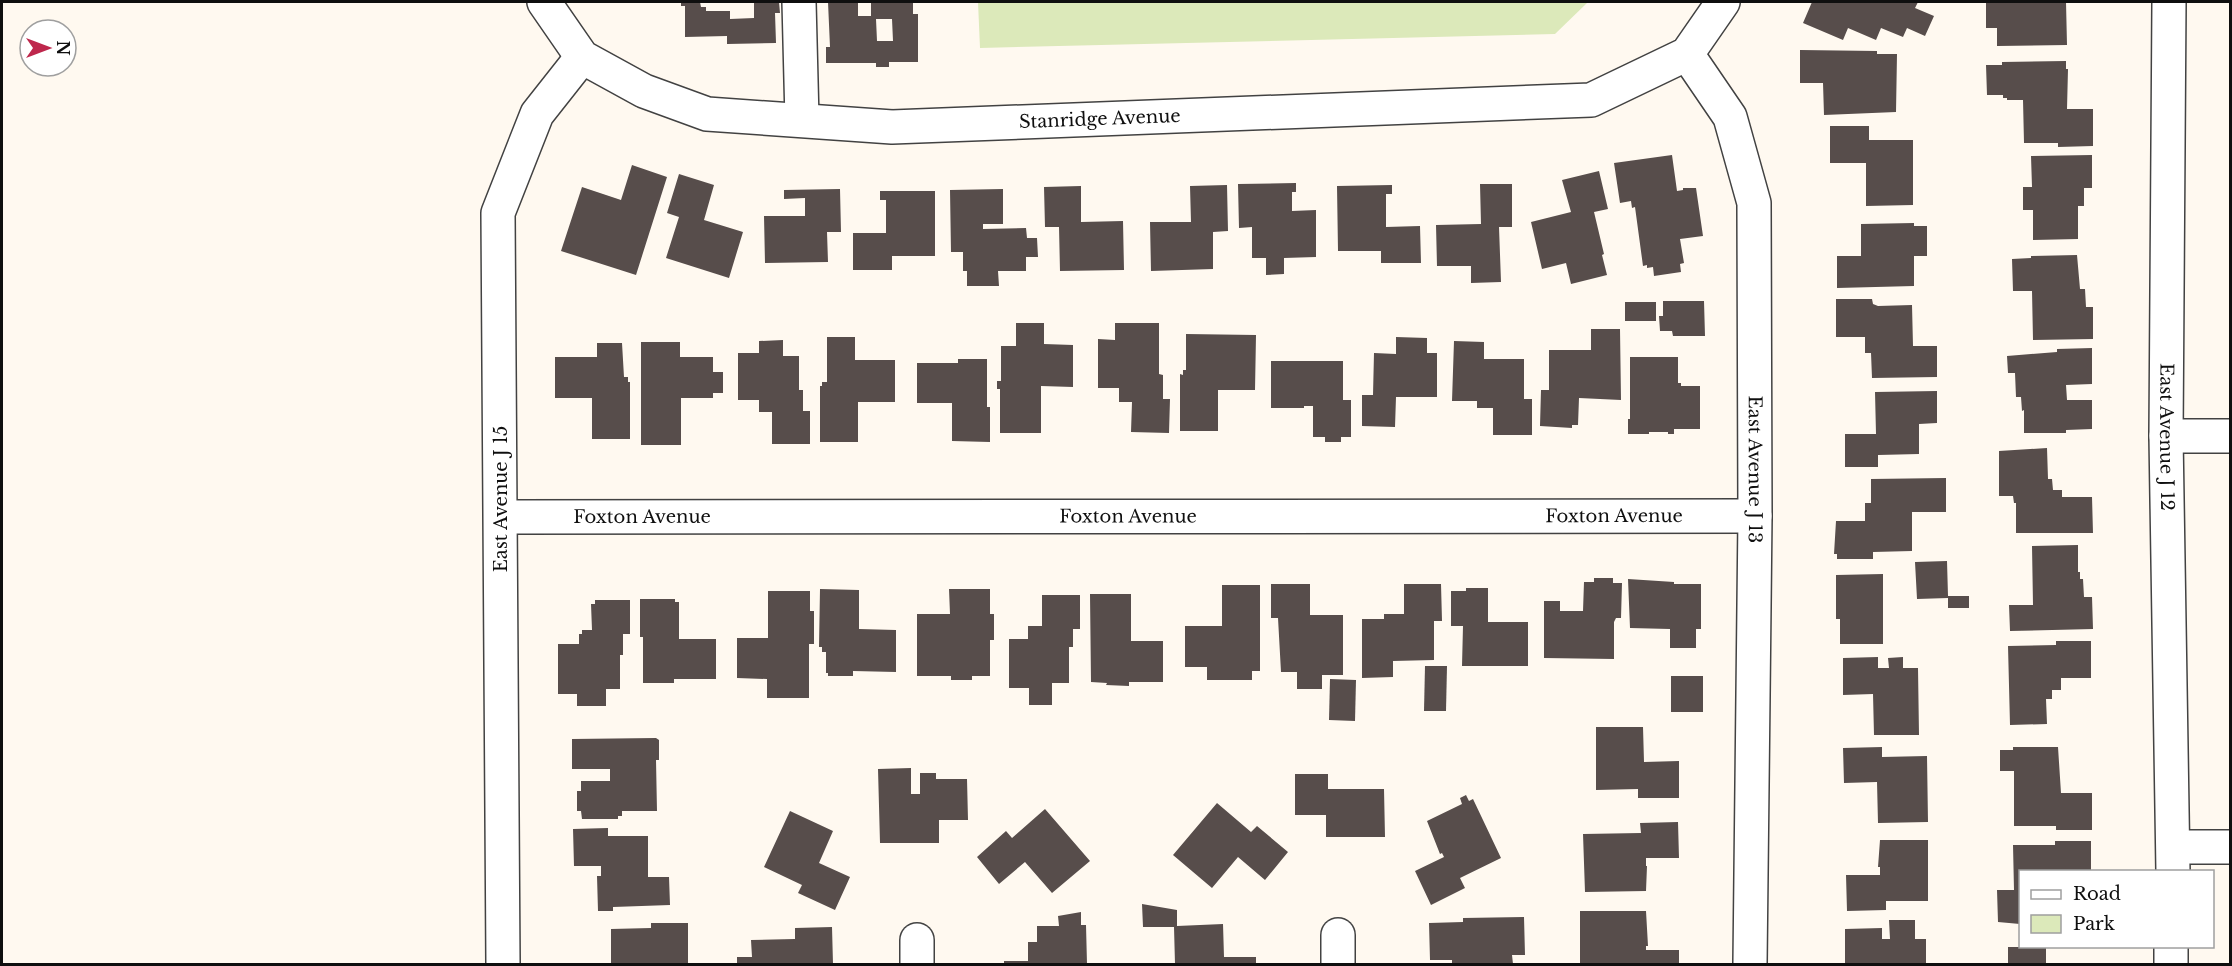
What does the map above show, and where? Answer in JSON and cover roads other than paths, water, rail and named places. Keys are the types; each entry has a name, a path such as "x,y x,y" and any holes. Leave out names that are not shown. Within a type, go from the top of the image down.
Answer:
{"street":[{"name":"Stanridge Avenue","path":"544,2 582,57 644,91 707,114 892,127 1591,100 1688,54"},
{"path":"799,2 802,120"},
{"path":"1688,54 1723,2"},
{"name":"East Avenue J 12","path":"2169,2 2166,436 2173,859"},
{"name":"East Avenue J 13","path":"1688,54 1730,117 1754,203 1755,516 1750,964"},
{"name":"East Avenue J 15","path":"503,964 498,213 537,114 582,57"},
{"path":"2166,436 2230,436"},
{"name":"Foxton Avenue","path":"501,517 1755,516"},
{"path":"2173,859 2230,847"},
{"path":"2171,948 2171,964"}]}
